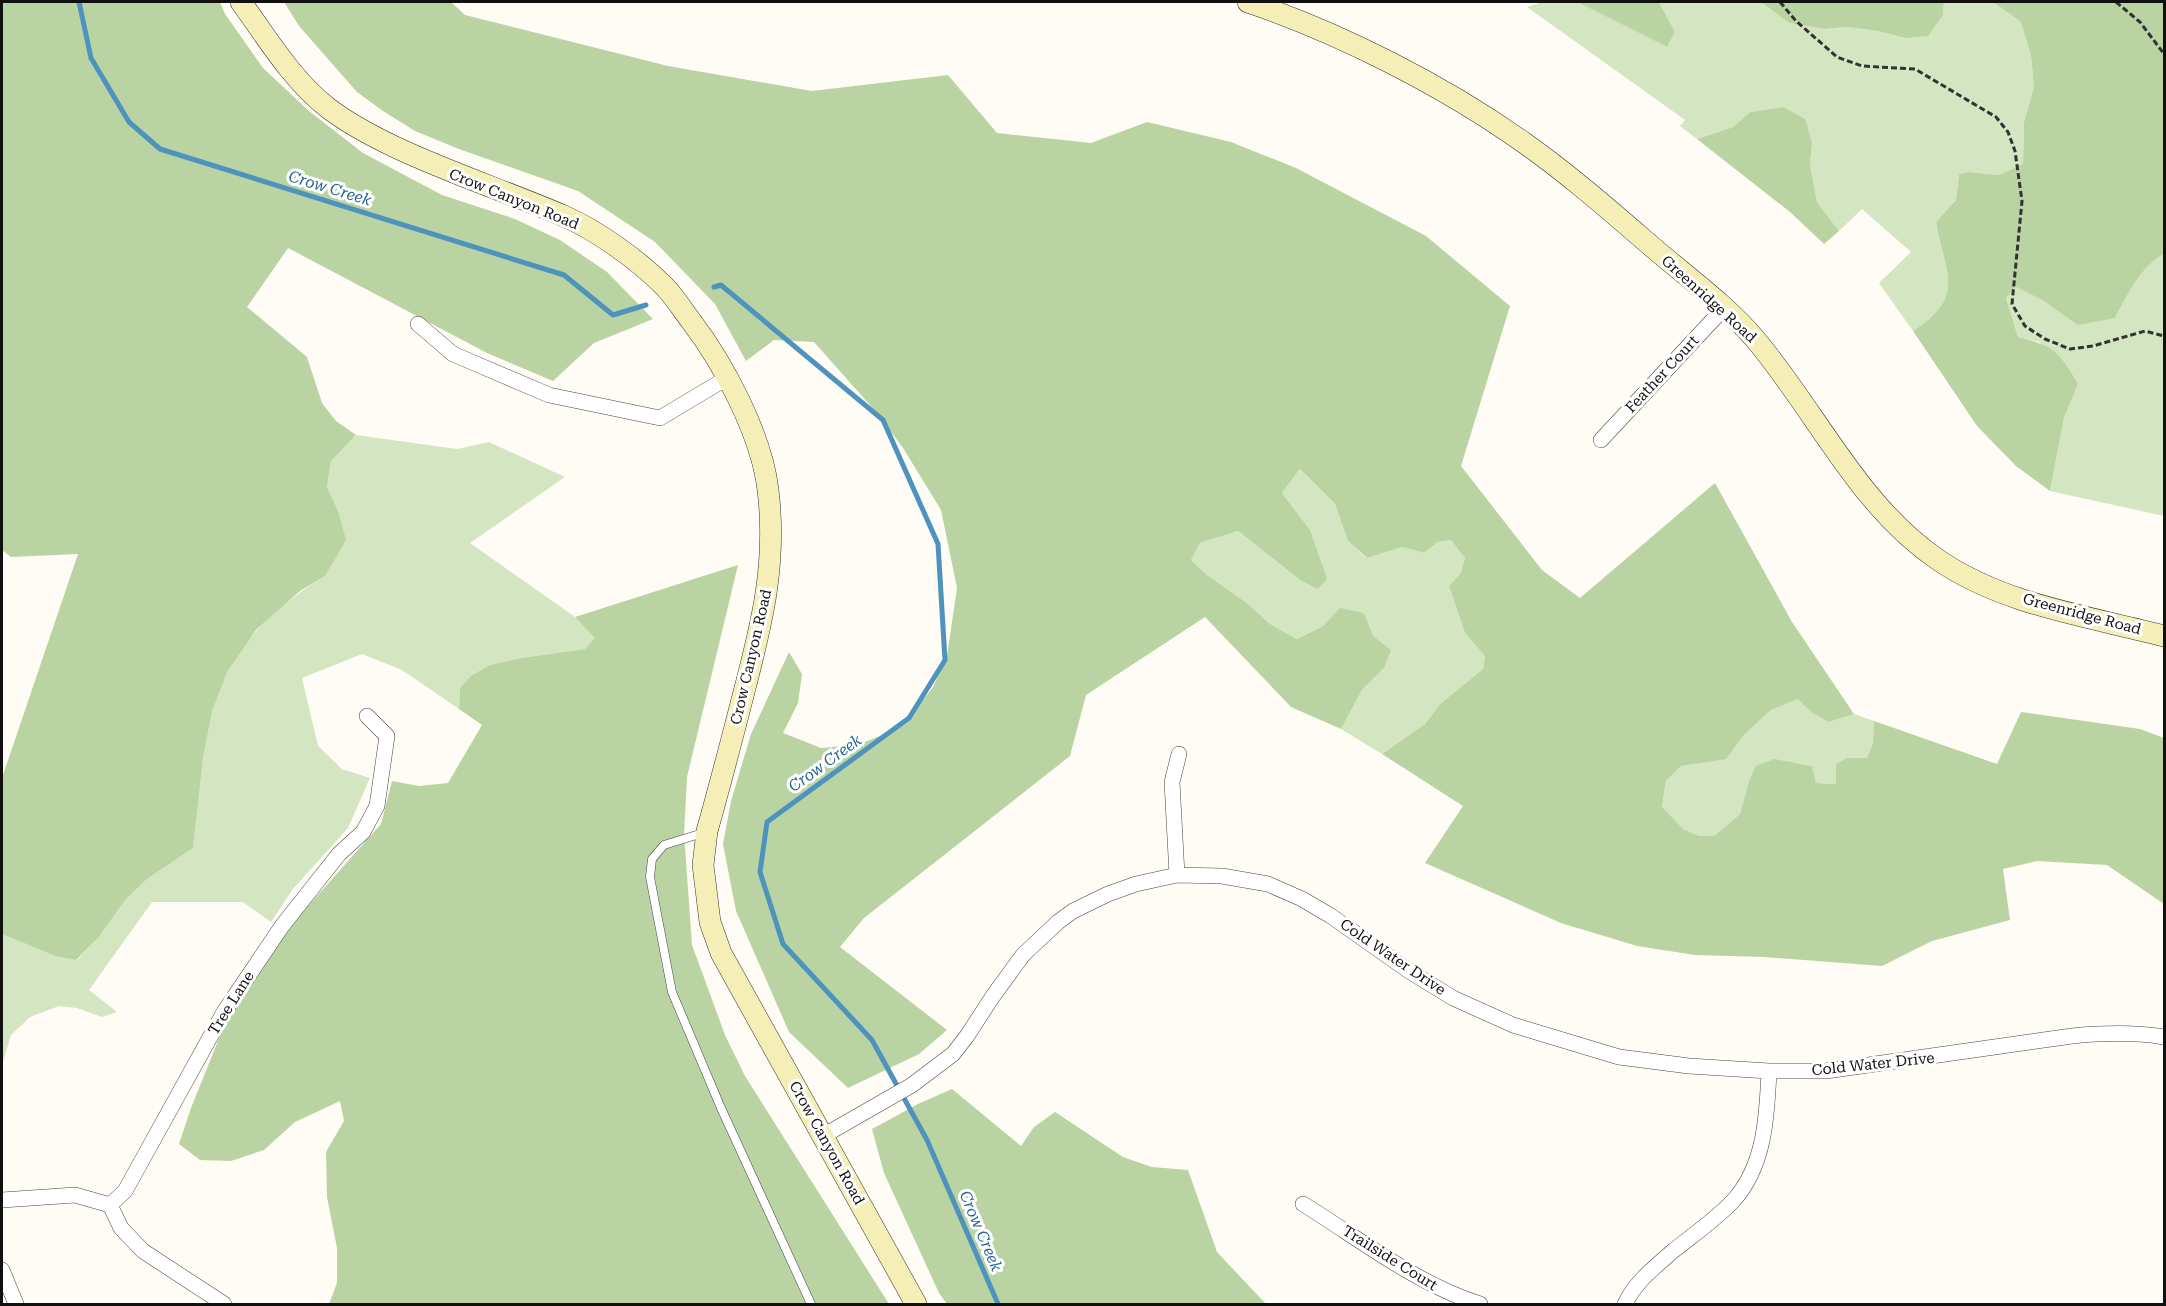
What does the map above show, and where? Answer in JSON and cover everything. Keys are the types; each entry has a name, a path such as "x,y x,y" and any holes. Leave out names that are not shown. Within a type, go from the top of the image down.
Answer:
{"main road":[{"name":"Crow Canyon Road","path":"241,2 276,52 300,81 326,107 358,129 438,167 567,217 615,245 664,286 705,339 727,378 753,433 768,489 769,584 762,622 707,831 703,865 710,922 721,953 916,1305"},
{"name":"Greenridge Road","path":"1248,2 1337,37 1443,92 1525,143 1724,308 1753,336 1776,364 1876,502 1895,523 1935,558 1958,573 1994,590 2164,636"}],"street":[{"name":"Feather Court","path":"1601,440 1724,308"},
{"path":"418,324 453,354 549,395 660,418 727,378"},
{"name":"Tree Lane","path":"110,1205 125,1191 224,1012 282,926 339,854 363,832 377,807 387,736 367,716"},
{"path":"1177,874 1172,782 1179,754"},
{"name":"Cold Water Drive","path":"823,1136 912,1085 953,1054 968,1036 1023,955 1058,922 1073,911 1108,894 1136,884 1177,874 1222,876 1268,884 1302,898 1408,971 1453,998 1513,1025 1619,1057 1689,1066 1769,1071 1826,1071 2072,1036 2104,1033 2164,1037"},
{"path":"1625,1305 1629,1295 1647,1273 1733,1200 1752,1171 1764,1136 1769,1071"},
{"path":"2,1200 75,1195 110,1205 121,1227 143,1251 224,1305"},
{"name":"Trailside Court","path":"1303,1204 1411,1273 1454,1296 1480,1305"},
{"path":"2,1270 16,1305"}],"lane":[{"path":"707,831 664,845 652,859 650,877 672,992 721,1108 811,1304"}],"path":[{"path":"1780,2 1802,27 1837,57 1862,66 1915,69 1996,117 2008,132 2015,151 2022,201 2012,304 2025,326 2045,339 2070,349 2093,346 2145,331 2164,336"},
{"path":"2116,2 2140,22 2164,54"}],"green space":[{"path":"2,2 220,2 225,14 263,68 309,111 363,153 442,195 515,219 560,240 607,272 653,319 594,343 553,381 487,353 288,248 247,307 307,357 322,403 336,421 356,435 331,461 327,487 338,511 346,540 325,576 300,591 256,630 227,672 212,711 203,757 193,848 147,879 126,899 98,938 76,960 55,956 2,934 2,778 78,554 11,557 2,550"},
{"path":"284,2 451,2 465,15 668,66 812,91 948,75 997,133 1091,143 1147,122 1231,142 1296,168 1426,236 1510,306 1461,466 1542,570 1580,598 1715,483 1792,622 1854,714 1829,722 1812,713 1798,699 1771,710 1743,736 1726,759 1681,766 1666,781 1662,807 1683,829 1700,836 1714,836 1740,814 1749,781 1756,766 1774,759 1812,766 1816,783 1836,784 1836,764 1847,758 1867,758 1873,743 1874,721 1997,764 2021,712 2140,729 2164,738 2164,904 2107,865 2037,861 2003,869 2010,920 1932,941 1882,966 1764,957 1695,955 1637,946 1561,923 1425,863 1463,806 1382,754 1425,724 1440,704 1483,669 1485,656 1465,633 1449,586 1460,574 1465,558 1451,540 1438,542 1424,553 1402,547 1367,558 1348,541 1335,504 1300,469 1282,493 1310,530 1327,579 1318,589 1300,580 1238,531 1200,543 1191,560 1207,575 1247,603 1270,624 1297,639 1323,626 1340,608 1364,613 1373,636 1391,650 1384,668 1362,690 1341,729 1291,707 1205,617 1086,695 1070,756 864,918 840,947 947,1030 919,1054 848,1088 789,1032 736,911 723,844 731,801 751,734 789,652 802,674 798,703 783,733 821,748 857,745 895,730 912,714 933,687 947,656 957,588 941,510 903,448 877,413 814,342 774,340 746,361 715,304 655,242 578,191 415,131 383,111 357,92 299,26"},
{"path":"1543,2 1577,2 1667,47 1675,32 1659,2 1761,2 1789,23 1824,29 1847,27 1878,31 1905,38 1943,15 1944,2 1993,2 2021,22 2031,56 2034,87 2024,122 2023,164 1999,175 1969,172 1959,174 1956,200 1936,222 1947,270 1947,294 1941,306 1930,318 1913,331 1879,283 1911,252 1862,209 1839,231 1817,202 1810,165 1812,143 1783,107 1750,112 1733,127 1697,139 1680,126 1685,120 1527,7"},
{"path":"1577,2 1659,2 1675,32 1667,47"},
{"path":"1761,2 1944,2 1943,15 1928,36 1905,38 1878,31 1847,27 1824,29 1789,23"},
{"path":"1993,2 2164,2 2164,254 2141,274 2115,318 2078,325 2044,301 2016,287 2006,298 2018,337 2048,347 2055,352 2066,364 2078,384 2064,418 2050,491 2016,466 1977,426 1913,331 1930,318 1941,306 1947,294 1947,269 1936,222 1956,200 1959,174 1969,172 1999,175 2023,164 2024,122 2034,87 2031,56 2021,22"},
{"path":"1783,107 1805,119 1812,143 1810,165 1817,202 1839,231 1824,244 1790,212 1697,139 1733,127 1750,112"},
{"path":"2164,254 2164,516 2050,491 2064,418 2078,384 2039,342 2018,337 2006,298 2016,287 2044,301 2115,318 2141,274"},
{"path":"356,435 457,449 489,442 565,477 470,543 575,617 596,638 585,649 490,665 460,688 459,709 402,670 362,654 302,678 318,746 342,769 370,778 348,828 292,890 271,922 243,902 152,902 89,990 117,1012 102,1017 77,1008 59,1006 30,1017 11,1035 2,1065 2,934 55,956 77,960 98,938 126,899 147,879 193,848 202,758 218,692 236,657 257,630 296,595 325,576 338,511 327,487 331,461"},
{"path":"1300,469 1335,504 1348,541 1366,558 1402,547 1424,553 1438,542 1452,540 1465,558 1460,574 1449,586 1465,633 1485,656 1483,669 1440,704 1425,724 1382,754 1341,729 1362,690 1384,668 1364,613 1340,609 1323,626 1297,639 1270,624 1247,603 1207,575 1191,560 1200,543 1238,531 1300,580 1310,530 1282,493"},
{"path":"738,565 687,777 684,834 692,945 725,1035 745,1076 889,1304 329,1304 337,1283 337,1248 327,1197 326,1152 344,1121 340,1101 295,1122 264,1150 231,1161 200,1160 179,1144 224,1026 245,986 308,906 381,824 392,781 419,786 448,783 482,725 459,709 460,688 471,676 490,665 585,649 595,638 575,617"},
{"path":"1798,698 1812,713 1829,722 1854,714 1874,721 1873,743 1867,758 1847,758 1837,784 1816,783 1811,766 1797,763 1749,781 1740,814 1714,836 1700,836 1683,829 1662,808 1666,781 1681,766 1726,758 1743,736 1771,710"},
{"path":"952,1089 1021,1146 1034,1127 1055,1112 1123,1157 1152,1167 1188,1170 1217,1252 1266,1304 947,1304 939,1293 884,1173 872,1129"}],"waterway":[{"name":"Crow Creek","path":"79,2 91,58 129,122 160,149 564,275 613,315 646,305"},
{"name":"Crow Creek","path":"714,287 721,285 883,420 938,544 945,660 909,718 767,822 760,872 783,944 872,1040 927,1140 998,1304"}]}
